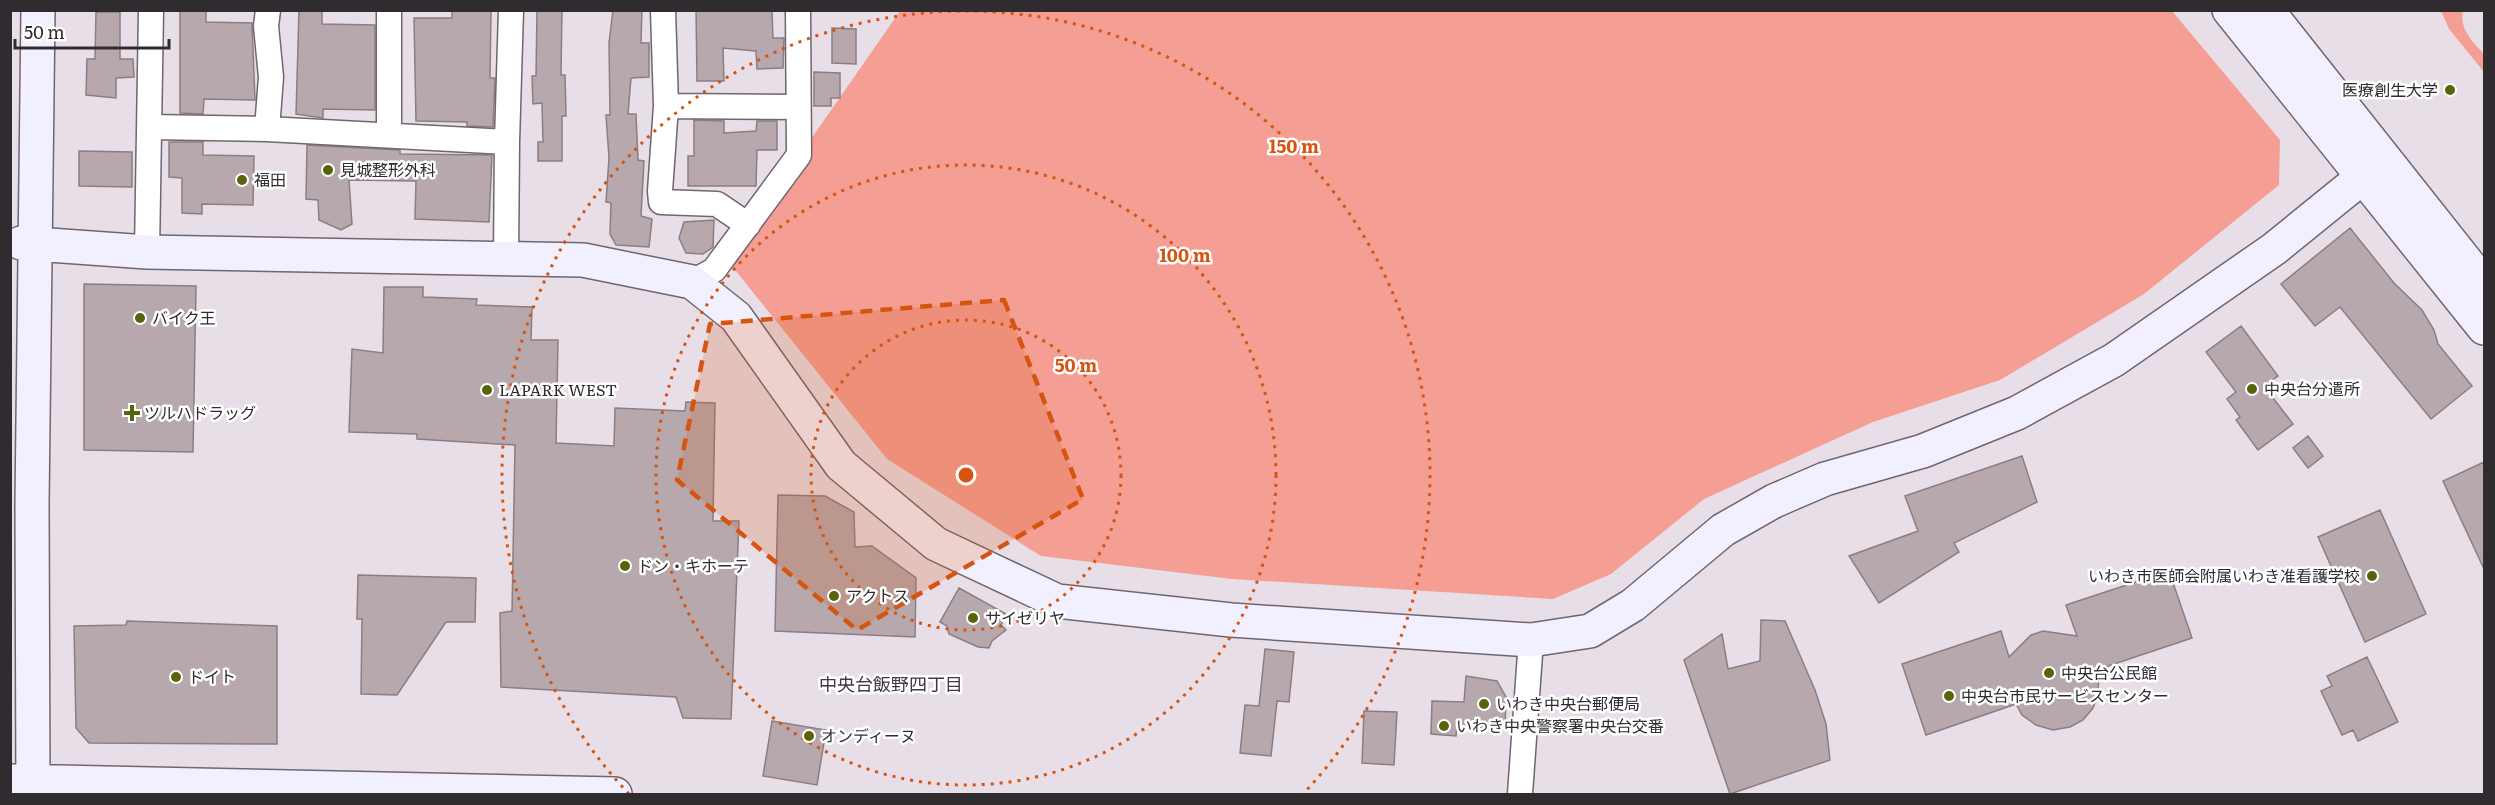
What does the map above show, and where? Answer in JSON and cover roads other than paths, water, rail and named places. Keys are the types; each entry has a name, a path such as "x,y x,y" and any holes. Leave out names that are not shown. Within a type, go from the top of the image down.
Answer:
{"street":[{"path":"38,10 23,242 32,503 26,785 615,795"},
{"path":"147,252 151,10"},
{"path":"267,129 271,77 266,26 268,10"},
{"path":"389,10 389,134"},
{"path":"507,259 507,142 511,10"},
{"path":"663,10 666,106 661,202 717,204 748,225"},
{"path":"692,282 714,270 799,155 798,10"},
{"path":"2229,10 2484,284"},
{"path":"2267,10 2484,328"},
{"path":"666,106 797,107"},
{"path":"150,127 389,134 507,142"},
{"path":"23,242 147,252 583,260 692,282 736,317 841,465 936,544 1057,601 1231,620 1531,640 1590,631 1633,605 1723,530 1774,501 1825,479 1923,451 2017,413 2114,360 2274,249 2374,168"},
{"path":"1521,795 1531,640"}],"place":[{"name":"医療創生大学","path":"2450,90"},
{"name":"見城整形外科","path":"328,170"},
{"name":"福田","path":"242,180"},
{"name":"バイク王","path":"140,318"},
{"name":"中央台分遣所","path":"2252,389"},
{"name":"LAPARK WEST","path":"487,390"},
{"name":"ツルハドラッグ","path":"132,413"},
{"name":"ドン・キホーテ","path":"625,566"},
{"name":"いわき市医師会附属いわき准看護学校","path":"2372,576"},
{"name":"アクトス","path":"834,596"},
{"name":"サイゼリヤ","path":"973,618"},
{"name":"中央台公民館","path":"2049,673"},
{"name":"ドイト","path":"176,677"},
{"name":"中央台市民サービスセンター","path":"1949,696"},
{"name":"いわき中央台郵便局","path":"1484,704"},
{"name":"いわき中央警察署中央台交番","path":"1444,726"},
{"name":"オンディーヌ","path":"809,736"}],"district":[{"name":"中央台飯野四丁目","path":"891,685"}]}
